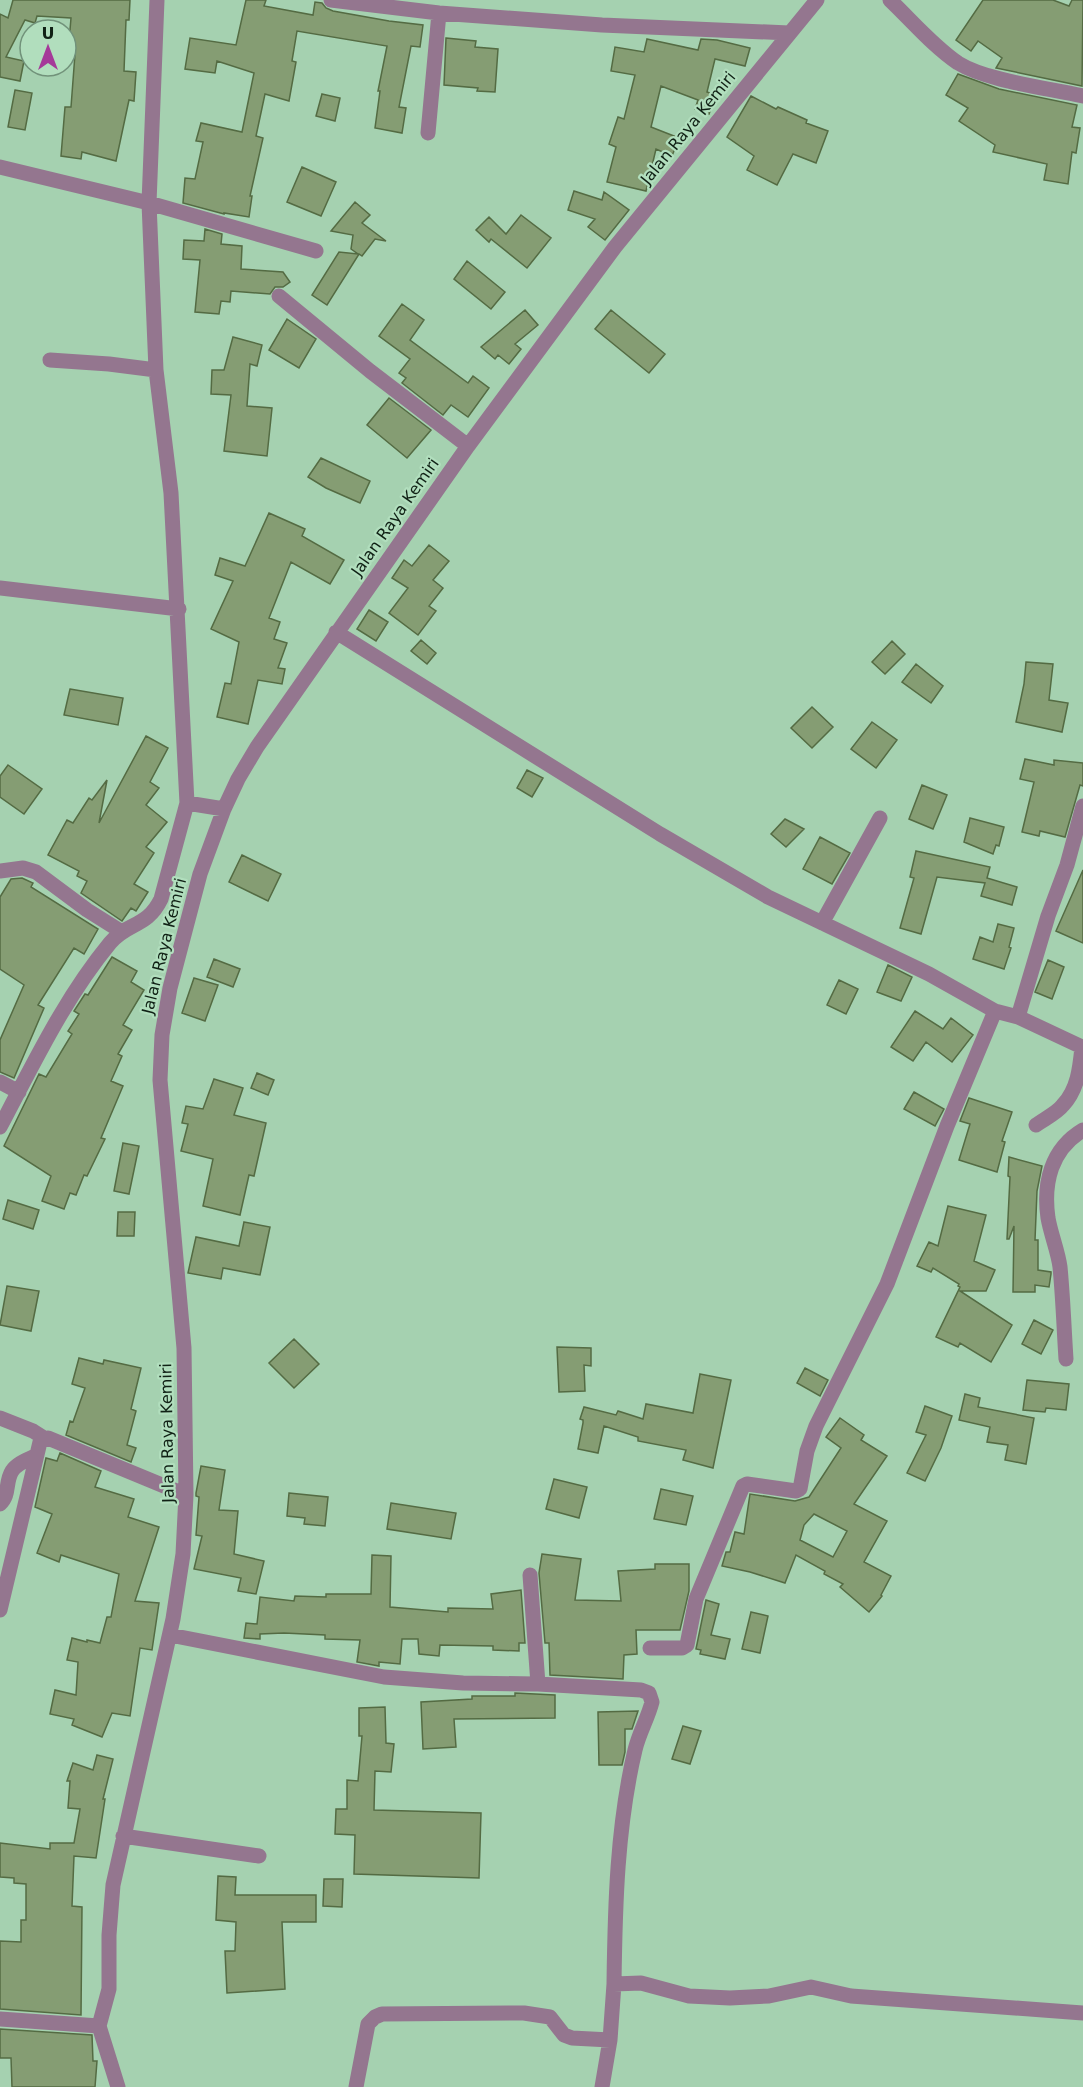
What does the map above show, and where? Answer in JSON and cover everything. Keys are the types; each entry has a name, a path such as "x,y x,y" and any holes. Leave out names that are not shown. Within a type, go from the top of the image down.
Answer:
{"street":[{"path":"0,1127 64,1007 112,941 122,932 146,920 155,911 196,805 178,609 171,493 156,370 149,203 157,0"},
{"path":"331,0 439,14 602,25 789,33"},
{"name":"Jalan Raya Kemiri","path":"99,2026 109,1989 109,1935 113,1885 170,1635 183,1554 186,1495 184,1348 160,1080 162,1035 170,988 200,874 224,809 238,779 257,747 336,632 468,446 615,247 816,0"},
{"path":"890,0 942,51 980,74 1083,96"},
{"path":"428,133 439,14"},
{"path":"0,167 149,203 316,250"},
{"path":"279,296 370,371 468,446"},
{"path":"50,360 156,370"},
{"path":"0,588 178,609"},
{"path":"336,632 660,834 768,897 929,974 995,1011 1018,1017 1083,1047 1080,1072 1072,1092 1063,1106 1036,1125"},
{"path":"196,805 224,809"},
{"path":"1018,1017 1048,916 1067,865 1083,806"},
{"path":"822,923 880,818"},
{"path":"0,871 23,868 36,872 87,910 122,932"},
{"path":"650,1648 682,1648 687,1645 698,1594 743,1486 747,1484 796,1491 800,1489 807,1451 816,1426 887,1284 946,1126 995,1011"},
{"path":"0,1082 19,1092"},
{"path":"1066,1359 1060,1265 1048,1219 1047,1193 1051,1169 1060,1149 1083,1130"},
{"path":"0,1418 186,1495"},
{"path":"0,1610 40,1442 44,1438"},
{"path":"0,1504 6,1496 12,1470 20,1463 37,1455"},
{"path":"530,1575 537,1684"},
{"path":"170,1635 384,1677 463,1683 537,1684 641,1690 649,1693 652,1702 636,1747 628,1780 615,1925 610,2040 602,2087"},
{"path":"123,1836 259,1856"},
{"path":"614,1984 641,1983 689,1996 729,1998 769,1995 811,1987 851,1996 1083,2013"},
{"path":"356,2087 368,2024 382,2014 524,2013 550,2017 564,2035 572,2038 610,2040"},
{"path":"0,2019 99,2026 118,2087"}],"building":[{"path":"13,0 130,0 129,20 126,20 124,71 136,72 134,101 129,100 116,161 82,152 81,159 61,156 65,107 71,107 73,78 78,78 78,18 37,16 36,18 18,18 18,34 6,57 18,60 20,81 0,77 0,14 8,18"},
{"path":"246,0 266,0 264,6 313,15 315,2 322,3 333,11 423,25 420,47 411,46 399,107 406,108 402,133 375,128 380,91 378,91 387,46 297,31 292,61 296,62 289,101 265,94 256,136 263,138 250,196 252,196 249,217 224,214 183,203 185,178 195,179 203,142 196,141 201,123 242,132 254,73 217,61 215,73 185,69 190,38 236,45"},
{"path":"983,0 1053,0 1069,6 1072,0 1083,0 1082,86 996,68 1002,58 978,41 971,51 956,40"},
{"path":"446,38 476,41 475,47 498,49 495,92 444,85"},
{"path":"647,39 698,50 701,39 717,40 750,48 745,66 715,59 707,92 716,95 709,114 695,109 698,100 661,86 651,127 679,138 672,156 656,149 646,191 607,182 616,147 609,144 618,117 624,119 635,75 611,71 615,47 644,52"},
{"path":"958,74 999,89 1077,105 1072,127 1080,128 1076,153 1072,152 1068,184 1044,180 1047,164 993,152 995,145 959,121 968,108 946,95"},
{"path":"15,90 32,93 25,130 8,127"},
{"path":"322,94 340,98 335,121 316,116"},
{"path":"751,96 776,109 778,107 807,120 806,123 828,131 816,163 793,154 777,185 747,170 754,156 727,137"},
{"path":"302,167 336,182 321,216 287,202"},
{"path":"574,191 602,200 604,192 629,210 605,240 588,227 595,219 568,210"},
{"path":"355,202 370,215 362,223 386,241 375,239 362,256 359,254 327,305 312,295 339,252 358,254 351,249 353,235 331,231"},
{"path":"521,215 551,238 527,268 491,239 489,242 476,230 489,217 506,234"},
{"path":"205,229 222,234 221,244 242,246 241,269 283,272 290,282 283,287 275,287 270,294 231,291 230,302 221,301 219,314 195,312 200,260 183,259 184,240 204,241"},
{"path":"467,261 505,292 491,309 454,279"},
{"path":"402,304 424,320 410,340 468,383 473,376 489,388 468,417 451,405 443,415 402,383 406,378 399,373 410,359 379,336"},
{"path":"525,310 538,325 515,344 521,349 509,364 498,355 495,359 481,347"},
{"path":"611,310 665,354 649,373 595,329"},
{"path":"287,319 316,339 299,368 269,350"},
{"path":"233,337 262,345 257,366 250,364 247,406 272,408 267,456 224,451 231,395 211,394 212,370 224,370"},
{"path":"389,398 431,430 407,458 367,425"},
{"path":"321,458 370,481 360,503 308,477"},
{"path":"269,513 305,529 302,536 344,560 330,584 291,562 269,618 280,622 274,639 287,643 278,668 285,669 282,684 258,680 248,724 217,717 225,683 231,684 239,642 211,629 233,581 215,575 220,558 245,566"},
{"path":"429,545 449,561 433,580 443,588 429,606 436,611 418,635 389,613 408,588 392,578 404,560 412,566"},
{"path":"369,610 388,622 376,641 357,629"},
{"path":"421,640 436,653 427,664 411,651"},
{"path":"892,641 905,654 885,674 872,662"},
{"path":"1026,662 1053,664 1049,700 1068,703 1062,732 1016,722"},
{"path":"916,664 943,686 931,703 902,682"},
{"path":"70,689 123,698 118,725 64,715"},
{"path":"812,707 833,727 812,748 791,728"},
{"path":"872,722 897,740 876,768 851,749"},
{"path":"146,736 168,748 150,782 159,788 146,805 167,822 146,847 154,853 134,884 148,892 136,911 131,908 122,921 81,893 87,881 77,876 79,871 48,855 67,820 73,823 89,798 92,800 107,780 99,823"},
{"path":"1025,759 1054,765 1054,760 1083,763 1083,786 1080,785 1065,837 1040,831 1039,836 1022,832 1034,782 1020,779"},
{"path":"8,765 42,789 24,814 0,797 0,776"},
{"path":"527,770 543,778 532,797 517,788"},
{"path":"922,785 947,795 933,829 909,819"},
{"path":"970,818 1004,827 999,846 996,845 993,854 964,842"},
{"path":"785,819 804,829 786,847 771,834"},
{"path":"820,837 850,853 832,884 803,869"},
{"path":"916,851 990,867 987,878 1017,887 1012,905 981,896 985,883 937,877 921,934 900,928 914,878 910,877"},
{"path":"242,855 281,874 268,901 229,882"},
{"path":"1083,870 1083,943 1056,931"},
{"path":"22,878 33,883 31,887 98,929 84,954 74,948 38,1005 44,1008 14,1078 0,1072 0,1040 24,985 0,969 0,897 11,879"},
{"path":"998,924 1014,928 1009,947 1011,948 1004,969 973,959 980,937 993,942"},
{"path":"112,957 137,971 131,982 144,990 123,1025 132,1030 118,1054 122,1056 111,1081 123,1086 101,1138 105,1139 87,1176 84,1175 76,1195 70,1193 64,1209 42,1201 51,1176 4,1146 39,1074 46,1077 72,1034 68,1031 79,1014 74,1011 85,994 88,995"},
{"path":"214,959 240,969 233,987 207,977"},
{"path":"1048,960 1064,967 1052,999 1035,992"},
{"path":"888,965 912,977 901,1001 877,992"},
{"path":"194,978 218,985 205,1021 182,1013"},
{"path":"839,980 858,989 846,1014 827,1005"},
{"path":"915,1011 943,1029 951,1018 973,1035 952,1062 926,1042 913,1061 891,1047"},
{"path":"257,1073 274,1080 268,1095 251,1088"},
{"path":"214,1079 243,1088 234,1115 266,1123 254,1176 249,1175 240,1215 203,1206 213,1159 181,1151 188,1124 182,1123 186,1106 203,1109"},
{"path":"914,1092 944,1109 935,1126 904,1109"},
{"path":"969,1098 1012,1112 1002,1141 1005,1142 997,1172 959,1160 970,1124 960,1121"},
{"path":"123,1143 139,1146 129,1194 114,1191"},
{"path":"1009,1157 1042,1166 1037,1191 1035,1240 1038,1240 1038,1270 1051,1272 1051,1274 1049,1287 1035,1285 1035,1292 1013,1292 1014,1226 1007,1239"},
{"path":"8,1200 39,1210 33,1229 3,1219"},
{"path":"948,1206 986,1215 974,1261 995,1270 986,1291 960,1291 1012,1325 991,1362 960,1343 958,1347 936,1337 960,1287 959,1284 933,1268 931,1272 917,1266 929,1242 938,1246"},
{"path":"118,1212 135,1212 134,1236 117,1236"},
{"path":"244,1222 270,1227 260,1275 223,1268 221,1279 188,1273 196,1237 239,1246"},
{"path":"7,1286 39,1291 31,1331 0,1325"},
{"path":"1034,1320 1053,1330 1041,1354 1022,1344"},
{"path":"294,1339 319,1364 294,1388 269,1363"},
{"path":"557,1347 591,1348 591,1366 584,1365 585,1391 559,1392"},
{"path":"79,1358 103,1364 104,1360 141,1368 131,1409 136,1411 127,1445 136,1448 131,1462 66,1435 85,1388 72,1384"},
{"path":"805,1368 828,1380 820,1396 797,1383"},
{"path":"700,1374 731,1380 713,1468 683,1460 686,1450 638,1441 638,1437 604,1426 598,1453 578,1449 583,1423 580,1419 584,1407 616,1415 618,1411 643,1419 646,1404 693,1413"},
{"path":"1027,1380 1069,1384 1066,1410 1046,1408 1045,1412 1023,1410"},
{"path":"965,1394 980,1398 978,1407 1034,1418 1026,1464 1005,1460 1008,1445 987,1442 990,1427 959,1420"},
{"path":"925,1406 952,1416 941,1448 925,1481 907,1473 926,1435 916,1432"},
{"path":"840,1418 864,1435 861,1440 887,1456 854,1504 887,1521 864,1562 891,1576 882,1596 869,1612 840,1587 843,1584 796,1555 785,1583 722,1566 726,1552 730,1552 735,1532 744,1534 750,1494 795,1501 809,1497 841,1448 826,1437","holes":["814,1514 847,1531 833,1557 800,1540 804,1525"]},
{"path":"60,1453 101,1471 95,1487 134,1499 128,1517 159,1527 135,1601 159,1603 152,1650 140,1648 130,1716 112,1713 102,1737 72,1725 74,1719 50,1714 55,1690 76,1695 78,1662 67,1660 72,1638 100,1643 107,1617 111,1617 119,1574 61,1555 59,1562 37,1553 52,1514 35,1507 46,1458 57,1461"},
{"path":"201,1466 225,1470 219,1510 238,1511 234,1554 264,1561 256,1594 238,1591 241,1578 194,1569 202,1536 196,1535 199,1497 196,1493"},
{"path":"554,1479 587,1487 579,1518 546,1509"},
{"path":"661,1489 693,1496 686,1525 654,1519"},
{"path":"289,1493 328,1497 325,1526 304,1524 305,1518 287,1516"},
{"path":"391,1503 456,1513 451,1539 387,1529"},
{"path":"542,1554 581,1559 575,1600 621,1601 618,1571 655,1569 655,1564 689,1564 689,1591 680,1630 636,1630 637,1654 624,1655 623,1679 550,1675 549,1643 545,1643 539,1573"},
{"path":"372,1555 391,1556 390,1607 448,1612 448,1608 493,1609 491,1594 521,1590 525,1643 519,1643 519,1651 493,1650 493,1646 440,1645 439,1656 419,1654 418,1639 402,1639 400,1664 379,1662 379,1666 357,1662 360,1640 325,1639 325,1635 284,1633 260,1634 260,1639 244,1638 246,1623 257,1624 260,1597 294,1601 295,1596 326,1597 326,1594 371,1594"},
{"path":"706,1600 719,1604 711,1635 730,1639 725,1659 700,1654 701,1650 696,1649"},
{"path":"751,1612 768,1616 760,1653 742,1649"},
{"path":"515,1693 555,1695 555,1718 454,1719 456,1747 423,1749 421,1702 472,1699 472,1696 515,1696"},
{"path":"385,1707 386,1743 394,1744 391,1772 375,1771 374,1810 481,1813 479,1878 354,1874 355,1835 335,1834 336,1809 347,1809 347,1780 358,1781 362,1736 359,1736 359,1708"},
{"path":"638,1711 632,1729 625,1729 625,1752 622,1765 599,1765 598,1712"},
{"path":"683,1726 701,1731 690,1764 672,1759"},
{"path":"97,1755 113,1759 103,1799 105,1799 96,1858 74,1856 72,1906 82,1907 81,2015 0,2009 0,1941 21,1942 21,1920 26,1920 26,1884 14,1883 14,1878 0,1877 0,1843 50,1849 50,1843 74,1843 80,1809 68,1808 70,1781 67,1781 73,1763 93,1770"},
{"path":"218,1876 236,1877 235,1895 316,1895 316,1922 282,1922 285,1989 227,1993 225,1951 235,1951 236,1922 216,1920"},
{"path":"324,1879 343,1879 342,1907 323,1906"},
{"path":"0,2029 92,2035 93,2061 97,2061 95,2087 12,2087 11,2058 0,2058"}]}
